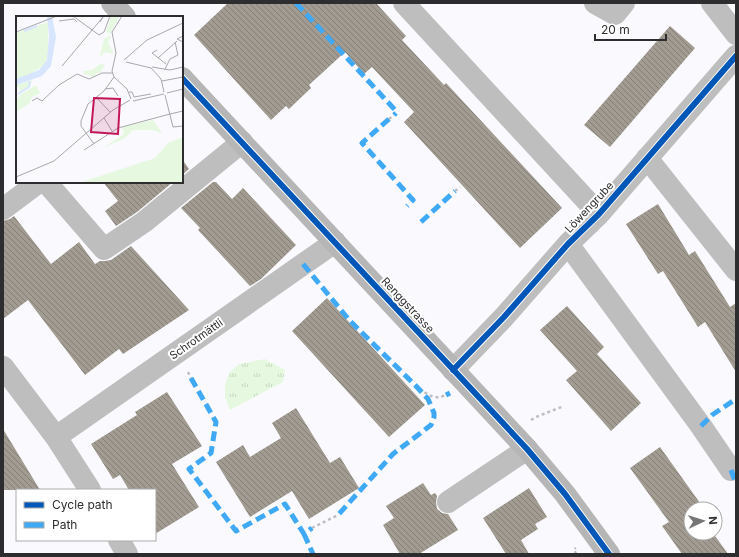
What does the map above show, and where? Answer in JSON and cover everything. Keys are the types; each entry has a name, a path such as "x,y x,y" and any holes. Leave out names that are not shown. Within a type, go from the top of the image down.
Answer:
{"main road":[{"path":"112,3 124,16"},
{"name":"Renggstrasse","path":"183,79 527,449 565,494 609,554"}],"street":[{"path":"404,3 599,214"},
{"path":"596,3 615,14 624,3"},
{"path":"712,3 736,34"},
{"name":"Löwengrube","path":"453,370 504,317 568,244 599,214 736,56"},
{"path":"47,183 104,249 144,222 242,142"},
{"path":"647,158 736,270"},
{"path":"3,209 38,183"},
{"name":"Schrotmättli","path":"56,436 335,242"},
{"path":"568,244 701,426 731,470"},
{"path":"3,367 56,436 89,489"},
{"path":"448,502 527,449"},
{"path":"120,541 127,554"}],"path":[{"path":"389,119 394,115"},
{"path":"455,191 460,187"},
{"path":"415,385 427,394 437,398 441,398 446,395"},
{"path":"531,420 564,406"},
{"path":"312,528 338,515"}],"green space":[{"path":"265,359 285,370 283,382 230,410 225,397 225,385 229,373 239,364"}],"building":[{"path":"228,3 376,3 406,36 402,40 444,85 446,83 562,208 520,248 404,122 414,112 372,67 364,74 345,52 309,85 311,88 289,109 286,106 271,120 194,35"},
{"path":"670,26 695,48 610,147 584,125"},
{"path":"183,160 189,169 183,174"},
{"path":"213,182 216,182 232,199 243,188 296,245 261,279 250,286 198,230 200,228 181,208"},
{"path":"104,183 172,183 137,212 116,226 105,211 118,201"},
{"path":"658,204 689,255 695,251 730,307 736,303 736,372 705,322 698,327 663,271 658,274 626,224"},
{"path":"14,216 51,264 79,242 95,264 100,261 111,260 131,246 189,310 123,354 119,349 85,375 28,300 3,319 3,221"},
{"path":"327,298 425,405 389,437 292,331"},
{"path":"567,306 604,347 597,354 641,403 611,431 566,380 577,371 540,330"},
{"path":"167,392 202,446 172,464 199,507 156,533 156,489 128,489 120,475 113,479 91,444 137,415 135,412"},
{"path":"296,408 330,463 340,457 359,488 309,519 292,491 250,517 216,462 243,445 250,457 281,438 272,423"},
{"path":"3,429 39,489 3,490"},
{"path":"660,447 699,501 683,501 683,541 719,541 728,554 682,554 662,526 669,522 630,468"},
{"path":"423,483 431,495 435,493 437,496 437,509 442,513 448,514 458,530 419,554 400,554 383,525 394,518 386,506"},
{"path":"529,488 547,517 535,524 538,529 521,540 529,554 506,554 483,518"}],"marked path":[{"path":"296,3 397,112 394,115"},
{"path":"389,119 362,143 413,200 407,206"},
{"path":"421,222 455,191"},
{"path":"303,264 350,321 428,399 434,413 431,425 393,454 338,515"},
{"path":"191,378 216,422 211,453 189,469 236,531 285,504 304,534 312,528"},
{"path":"446,395 450,393"},
{"path":"701,426 712,415 736,399"},
{"path":"731,470 736,483"},
{"path":"304,534 313,554"}],"cycle path":[{"path":"453,370 504,317 568,244 599,214 736,56"},
{"path":"183,79 527,449 565,494 609,554"}]}
